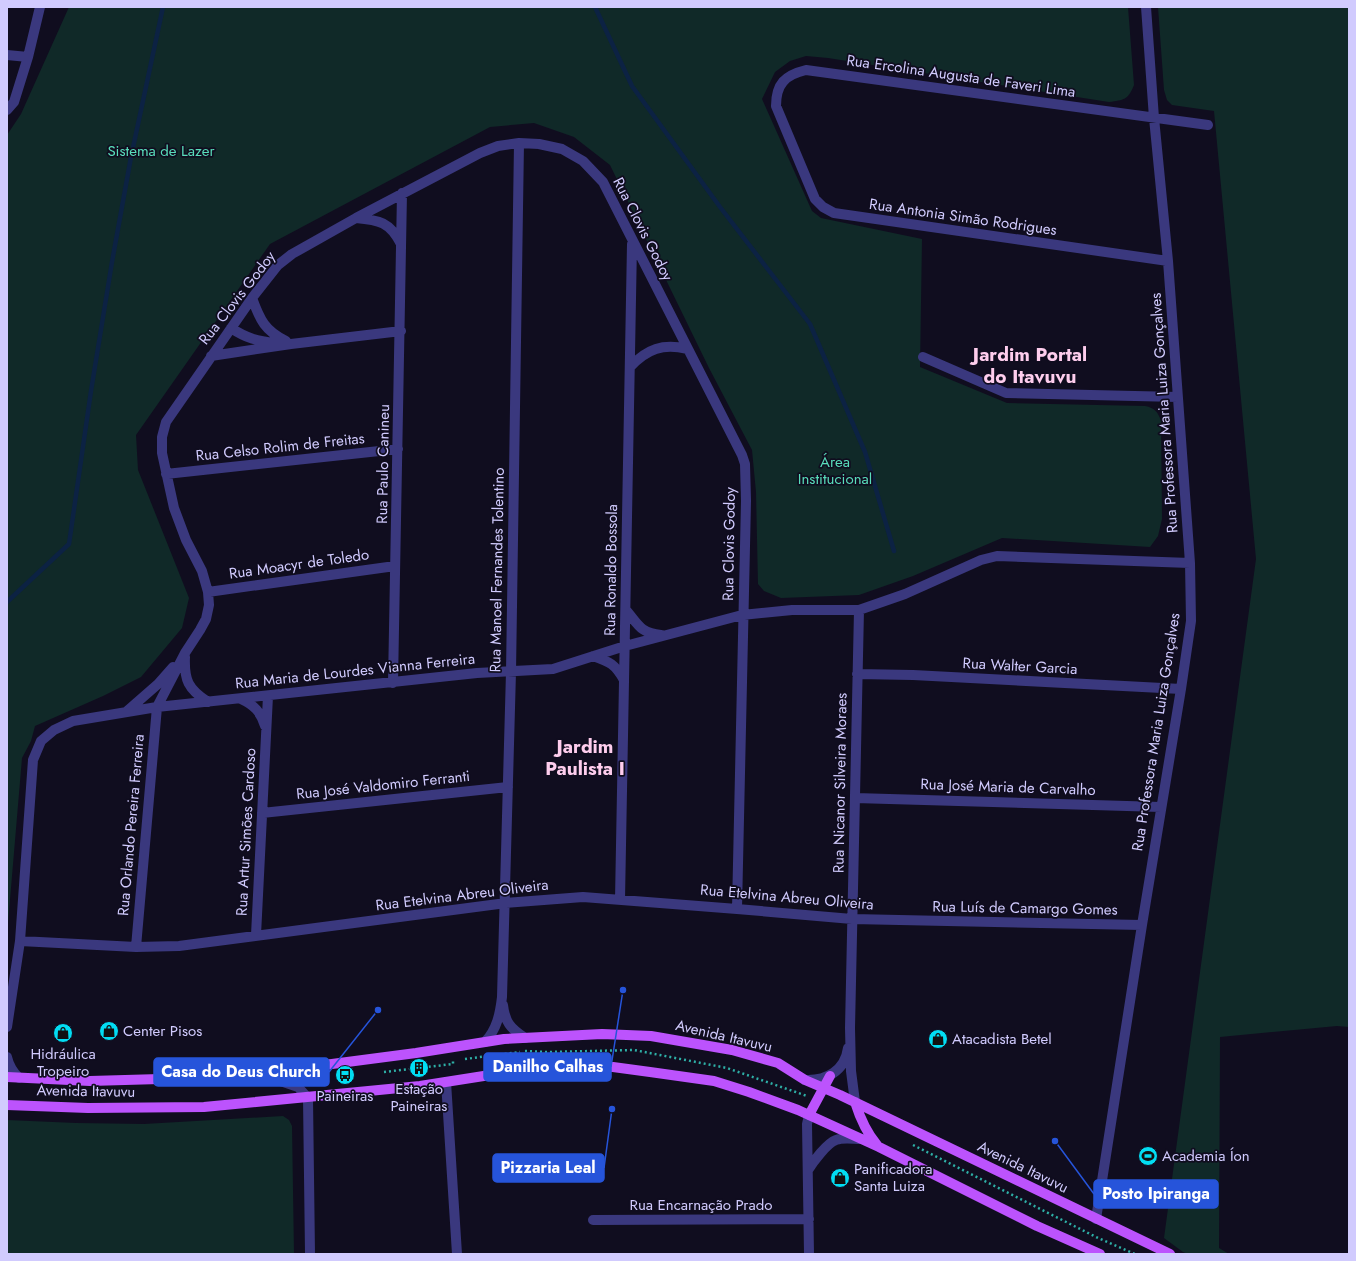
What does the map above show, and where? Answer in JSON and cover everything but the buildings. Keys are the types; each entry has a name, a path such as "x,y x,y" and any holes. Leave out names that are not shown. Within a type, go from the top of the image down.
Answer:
{"main road":[{"name":"Avenida Itavuvu","path":"7,1077 90,1081 195,1078 416,1053 485,1042 525,1038 602,1034 652,1036 732,1050 778,1064 804,1080 855,1102 1170,1254"},
{"name":"Avenida Itavuvu","path":"7,1105 88,1108 204,1106 308,1098 559,1067 613,1067 714,1081 749,1092 809,1115 879,1147 1037,1226 1100,1254"},
{"path":"809,1115 830,1076"},
{"path":"855,1102 860,1119 870,1136 879,1147"}],"street":[{"path":"7,110 14,102 28,57 40,7"},
{"name":"Rua Professora Maria Luiza Gonçalves","path":"1096,1219 1191,621 1190,563 1178,396 1146,7"},
{"path":"7,55 28,57"},
{"name":"Rua Ercolina Augusta de Faveri Lima","path":"793,147 776,106 776,94 786,78 794,73 806,70 1208,125"},
{"name":"Rua Clovis Godoy","path":"152,708 200,630 206,619 209,605 208,592 202,571 186,540 174,508 162,453 162,437 166,422 252,298 284,260 356,218 480,153 498,146 519,143 539,144 562,148 583,161 603,182 632,242 742,455 745,464 746,501 742,615 737,908"},
{"name":"Rua Manoel Fernandes Tolentino","path":"485,1042 497,1025 502,997 506,903 519,143"},
{"name":"Rua Antonia Simão Rodrigues","path":"793,147 815,199 823,207 834,213 1168,261"},
{"name":"Rua Paulo Canineu","path":"393,683 401,331 402,193"},
{"path":"356,218 370,219 385,224 395,232 402,246"},
{"name":"Rua Ronaldo Bossola","path":"620,900 632,242"},
{"path":"252,298 257,313 264,325 275,336 291,344"},
{"path":"231,328 243,336 253,340 291,344"},
{"path":"211,356 291,344 401,331"},
{"path":"630,367 640,357 649,351 671,346 688,349"},
{"path":"923,357 1006,393 1178,396"},
{"name":"Rua Celso Rolim de Freitas","path":"166,474 398,449"},
{"name":"Rua Maria de Lourdes Vianna Ferreira","path":"152,708 477,673 553,669 625,646 742,615 792,610 859,610 905,594 981,560 997,556 1190,563"},
{"name":"Rua Moacyr de Toledo","path":"208,592 395,566"},
{"path":"626,610 639,628 650,634 665,636"},
{"name":"Rua Nicanor Silveira Moraes","path":"855,1102 851,1071 850,1028 859,610"},
{"path":"185,653 184,675 187,682 195,692 208,702"},
{"name":"Rua Clovis Godoy","path":"126,712 158,684 185,653"},
{"path":"593,656 607,661 617,668 624,680"},
{"name":"Rua Walter Garcia","path":"857,674 913,675 1181,689"},
{"name":"Rua Clovis Godoy","path":"152,708 151,697 158,684"},
{"name":"Rua Artur Simões Cardoso","path":"256,935 268,696"},
{"name":"Rua Artur Simões Cardoso","path":"239,699 250,703 258,710 266,730"},
{"path":"7,1026 20,941 33,760 41,741 54,730 73,722 152,708"},
{"name":"Rua Orlando Pereira Ferreira","path":"136,946 152,708"},
{"name":"Rua José Valdomiro Ferranti","path":"262,813 508,787"},
{"name":"Rua José Maria de Carvalho","path":"855,798 1161,807"},
{"name":"Rua Etelvina Abreu Oliveira","path":"20,941 136,946 179,946 506,903 583,897 737,908 852,919 907,920"},
{"name":"Rua Luís de Camargo Gomes","path":"907,920 1142,925"},
{"name":"Rua Manoel Fernandes Tolentino","path":"502,997 504,1013 509,1025 515,1032 525,1038"},
{"name":"Rua Nicanor Silveira Moraes","path":"830,1076 841,1066 847,1053 850,1028"},
{"path":"7,1057 12,1072 19,1078"},
{"name":"Avenida Itavuvu","path":"254,1072 298,1087 308,1098"},
{"path":"804,1080 816,1080 830,1076"},
{"path":"446,1082 457,1254"},
{"path":"308,1098 310,1254"},
{"path":"809,1115 807,1124 809,1254"},
{"path":"808,1170 816,1158 835,1140 847,1138 862,1139"},
{"name":"Rua Encarnação Prado","path":"593,1220 809,1219"}],"path":[{"path":"384,1072 453,1064"}],"green space":[{"name":"Sistema de Lazer","path":"69,7 1128,7 1134,85 1130,94 1118,101 1109,102 828,58 806,56 790,61 775,72 762,99 812,211 821,218 922,239 920,367 1007,403 1145,406 1156,411 1161,421 1162,519 1158,536 1150,547 1002,538 913,576 859,595 781,598 764,591 758,584 756,492 752,450 709,368 610,165 574,137 534,123 490,127 270,244 136,435 138,470 189,598 182,628 141,677 103,696 35,726 31,741 22,758 7,935 7,135 21,114"},
{"path":"1158,7 1349,7 1349,1027 1337,1026 1220,1037 1219,1248 1229,1254 1188,1254 1164,1238 1256,559 1214,111 1172,105 1167,100 1164,90"},
{"path":"283,1116 289,1120 292,1126 294,1254 7,1254 7,1120 144,1124"}],"waterway":[{"path":"7,602 69,544 91,391 112,262 131,157 163,7"},
{"path":"595,7 632,86 720,207 810,324 865,452 894,551"}],"place":[{"name":"Danilho Calhas","path":"623,990"},
{"name":"Casa do Deus Church","path":"378,1010"},
{"name":"Center Pisos","path":"109,1031"},
{"name":"Hidráulica Tropeiro","path":"63,1033"},
{"name":"Atacadista Betel","path":"938,1039"},
{"name":"Estação Paineiras","path":"419,1068"},
{"name":"Paineiras","path":"345,1075"},
{"name":"Pizzaria Leal","path":"612,1109"},
{"name":"Posto Ipiranga","path":"1055,1141"},
{"name":"Academia Íon","path":"1148,1156"},
{"name":"Panificadora Santa Luiza","path":"840,1178"}],"district":[{"name":"Jardim Portal do Itavuvu","path":"1030,365"},
{"name":"Jardim Paulista I","path":"585,757"}],"park label":[{"name":"Área Institucional","path":"835,470"}]}
